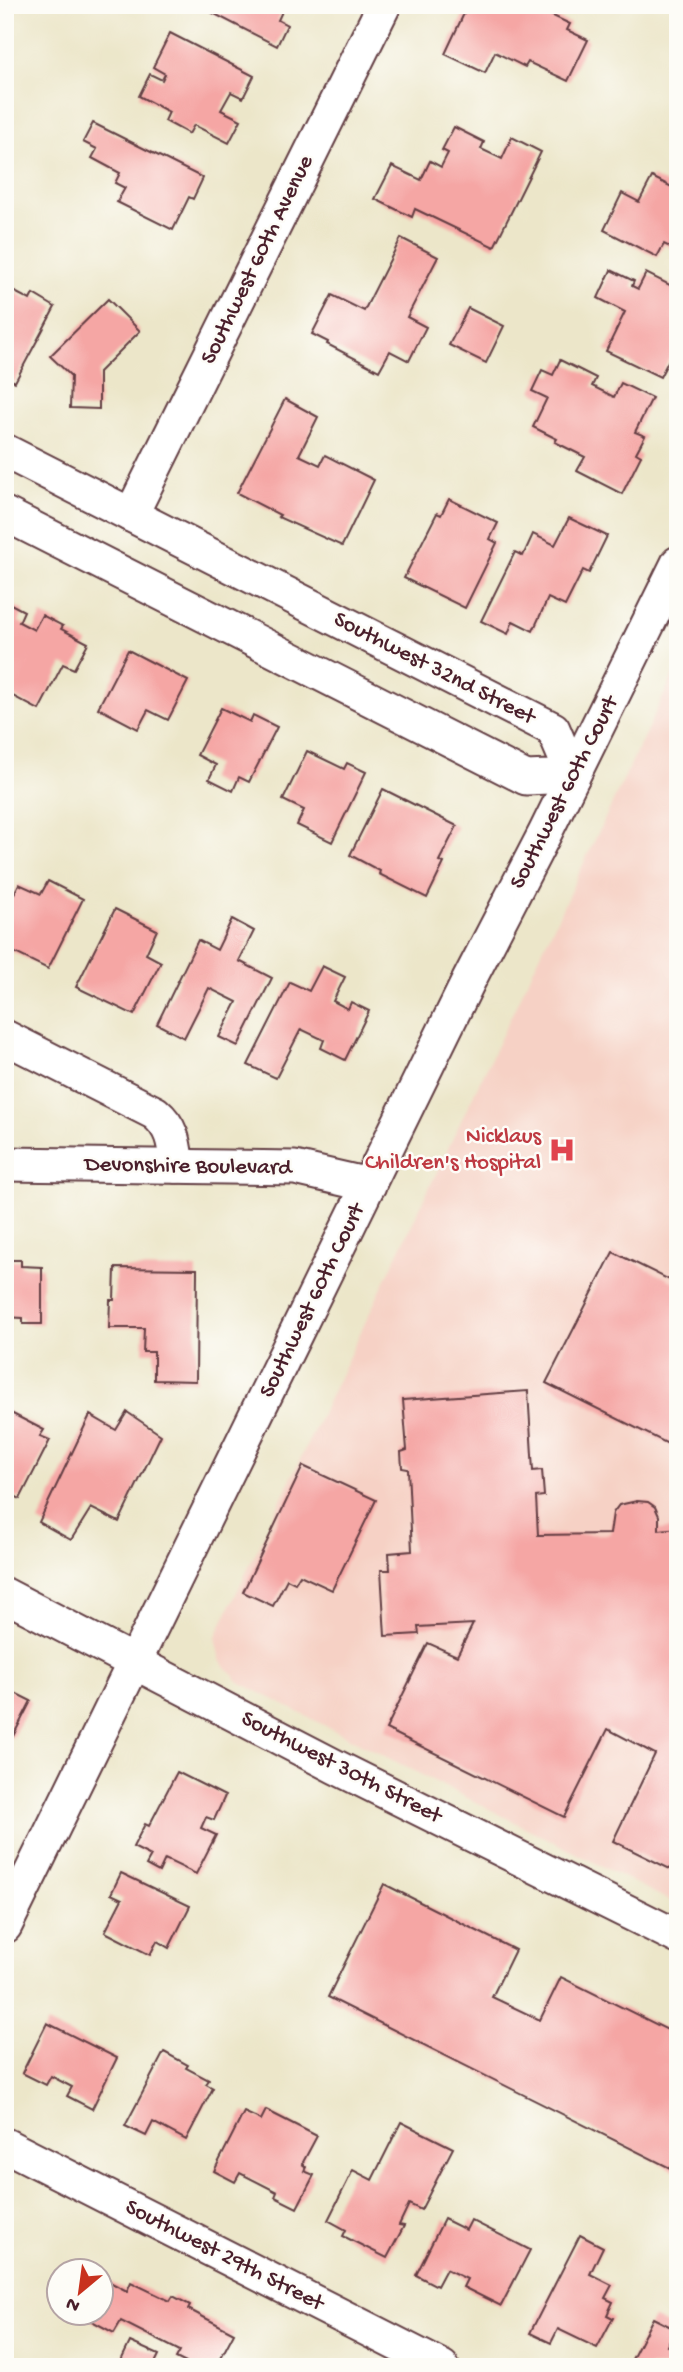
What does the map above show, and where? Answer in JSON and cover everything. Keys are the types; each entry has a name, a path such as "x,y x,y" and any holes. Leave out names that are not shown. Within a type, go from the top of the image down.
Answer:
{"street":[{"name":"Southwest 60th Avenue","path":"131,514 384,5"},
{"name":"Southwest 32nd Street","path":"5,450 553,730 573,776"},
{"path":"5,514 526,778 573,776"},
{"name":"Southwest 60th Court","path":"5,1927 678,563"},
{"path":"5,1037 155,1113 165,1121 171,1131 177,1166"},
{"name":"Devonshire Boulevard","path":"5,1164 295,1168 369,1185"},
{"name":"Southwest 30th Street","path":"5,1595 336,1767 678,1937"},
{"name":"Southwest 29th Street","path":"5,2145 442,2367"}],"shaded area":[{"name":"Nicklaus Children's Hospital","path":"678,665 678,1905 239,1682 220,1660 216,1636"}],"building":[{"path":"204,5 285,5 278,20 287,25 277,46 203,8"},
{"path":"468,5 482,9 484,5 530,5 570,24 567,30 588,40 568,81 528,62 525,67 495,52 485,73 445,54"},
{"path":"170,33 254,76 243,98 231,92 221,110 241,120 229,143 194,125 189,134 165,121 169,112 139,96 150,74 162,80 165,74 153,67"},
{"path":"93,123 203,178 193,199 189,197 173,230 117,202 125,188 115,183 120,173 92,158 97,149 83,142"},
{"path":"454,127 484,142 481,149 502,159 512,137 541,152 494,247 415,209 412,217 375,199 392,166 421,180 430,161 441,167 448,153 442,150"},
{"path":"652,177 678,190 678,251 664,244 657,257 604,230 622,193 639,202"},
{"path":"401,238 438,257 407,317 426,327 409,361 390,351 379,371 312,334 332,295 364,311"},
{"path":"611,270 634,281 632,286 638,289 646,273 678,289 678,342 660,377 606,351 625,312 598,298"},
{"path":"13,291 30,300 33,294 55,307 15,382 5,377 5,306"},
{"path":"108,299 140,331 99,372 99,409 70,408 71,376 50,356"},
{"path":"468,308 504,326 486,363 449,345"},
{"path":"560,360 596,378 592,386 614,397 621,383 652,398 635,432 645,436 636,453 641,456 622,494 577,471 585,457 533,427 547,398 532,391 542,370 553,375"},
{"path":"285,399 318,417 299,455 320,465 325,455 374,480 342,546 278,517 280,515 237,493"},
{"path":"449,499 498,523 490,539 497,543 465,608 404,578 437,513 441,515"},
{"path":"569,518 607,536 589,573 583,570 565,606 548,598 533,631 513,621 508,634 481,621 515,552 523,556 533,534 555,545"},
{"path":"5,601 24,611 19,622 34,630 42,615 88,643 74,669 63,664 39,710 5,692"},
{"path":"128,650 188,681 168,720 148,710 138,729 98,708"},
{"path":"221,708 250,722 253,715 277,727 249,782 239,777 233,791 209,779 216,765 197,755"},
{"path":"307,751 344,769 347,763 366,772 332,842 297,825 304,810 283,800"},
{"path":"383,789 457,826 439,861 444,863 427,898 379,874 380,871 350,855"},
{"path":"48,881 83,899 48,969 5,948 5,911 19,884 41,894"},
{"path":"115,909 157,930 146,954 161,962 134,1015 76,987"},
{"path":"232,919 254,931 239,961 272,978 238,1046 219,1037 237,1002 209,988 184,1038 157,1024 198,940 217,950"},
{"path":"322,966 345,977 333,1001 348,1009 351,1002 369,1011 345,1060 321,1048 324,1040 301,1029 276,1078 248,1065 290,982 309,991"},
{"path":"613,1252 678,1284 678,1449 546,1383"},
{"path":"5,1260 21,1260 21,1266 42,1267 42,1324 23,1324 23,1318 5,1317"},
{"path":"115,1268 197,1269 196,1381 154,1380 154,1352 143,1352 144,1328 109,1328 110,1300 114,1300"},
{"path":"528,1391 533,1471 542,1470 544,1496 536,1497 538,1535 610,1534 613,1513 619,1505 637,1501 648,1502 655,1507 659,1516 659,1530 678,1528 678,1873 613,1841 655,1754 608,1729 564,1817 386,1729 428,1643 457,1656 473,1624 418,1627 419,1634 385,1636 381,1570 390,1570 389,1553 412,1551 408,1469 402,1468 401,1452 407,1450 403,1400"},
{"path":"5,1410 44,1430 40,1436 50,1440 20,1499 5,1491"},
{"path":"127,1412 161,1435 119,1522 91,1508 71,1540 39,1522 90,1415 116,1430"},
{"path":"303,1466 376,1500 332,1590 300,1575 295,1583 287,1579 273,1606 243,1592"},
{"path":"5,1688 31,1701 12,1738 5,1734"},
{"path":"177,1772 225,1796 214,1820 206,1817 201,1828 216,1835 196,1874 165,1859 159,1872 146,1865 151,1856 133,1847 145,1824 149,1826"},
{"path":"121,1873 190,1906 169,1948 157,1941 150,1955 105,1932 122,1899 111,1894"},
{"path":"384,1884 515,1950 492,1997 540,2020 561,1977 678,2035 678,2164 674,2170 328,1997"},
{"path":"47,2023 117,2058 92,2109 67,2096 72,2087 51,2076 46,2085 22,2073"},
{"path":"164,2052 209,2080 206,2084 213,2088 186,2140 153,2122 146,2136 125,2126"},
{"path":"266,2110 317,2136 302,2164 306,2167 304,2171 314,2175 297,2208 275,2197 277,2192 240,2173 235,2182 214,2171 244,2112 261,2120"},
{"path":"401,2122 453,2148 421,2210 409,2204 399,2225 404,2226 387,2258 343,2236 346,2230 328,2220 353,2170 372,2180"},
{"path":"444,2219 466,2230 471,2220 530,2250 501,2306 463,2287 467,2279 446,2269 437,2286 416,2275"},
{"path":"580,2235 603,2247 590,2274 612,2285 605,2298 613,2302 607,2315 613,2318 597,2348 558,2329 551,2343 530,2333"},
{"path":"131,2282 170,2301 173,2296 190,2305 188,2309 234,2333 216,2367 194,2367 176,2358 180,2351 121,2321 114,2333 101,2326 116,2326 116,2285 127,2291"},
{"path":"653,2318 675,2329 667,2346 674,2349 678,2342 678,2367 628,2367"},
{"path":"130,2342 159,2355 153,2367 118,2367"}],"place":[{"name":"Nicklaus Children's Hospital","path":"562,1150"}]}
